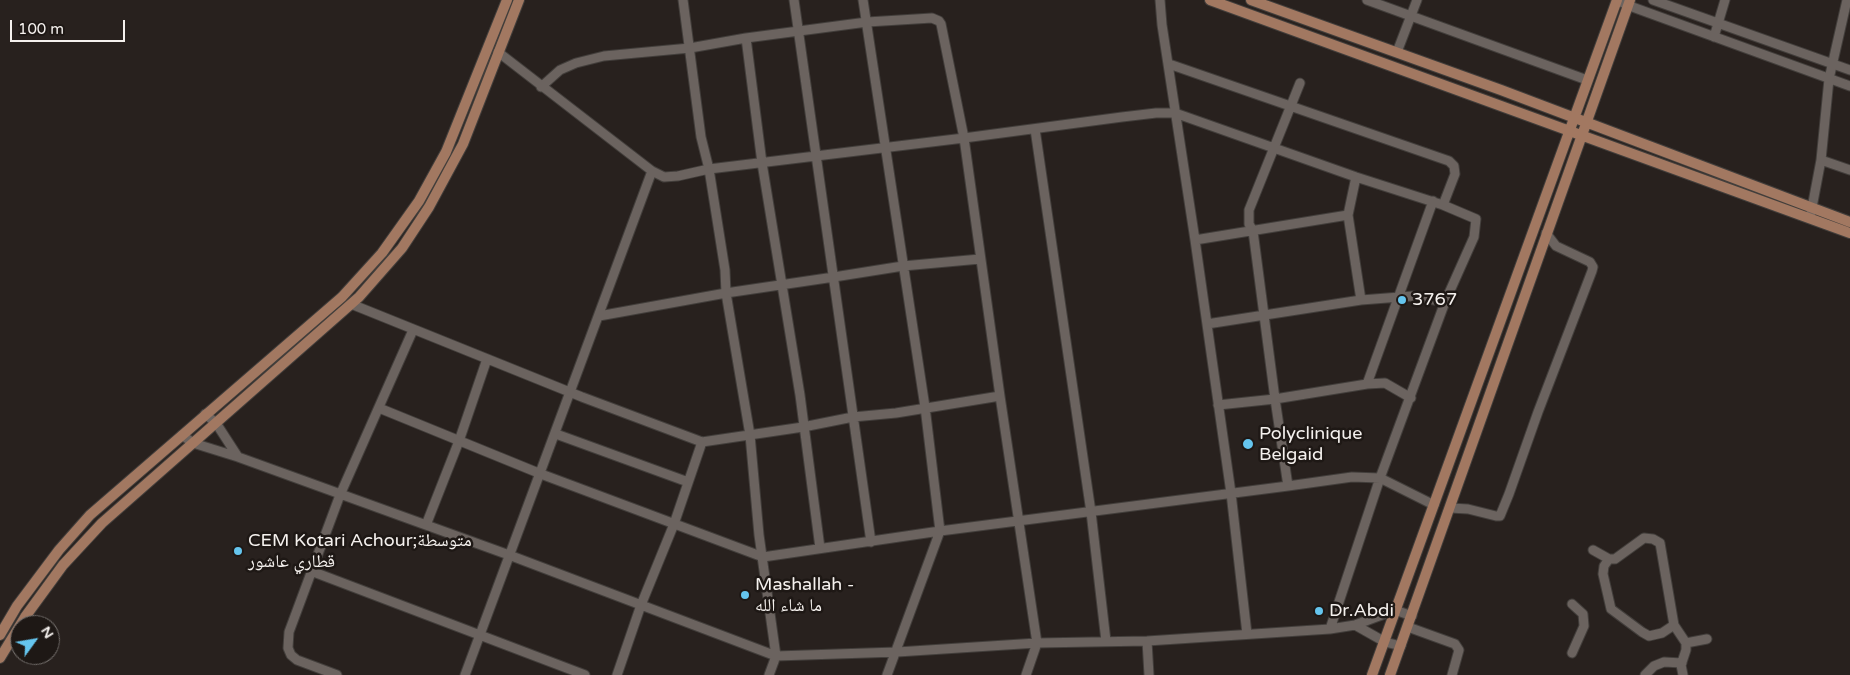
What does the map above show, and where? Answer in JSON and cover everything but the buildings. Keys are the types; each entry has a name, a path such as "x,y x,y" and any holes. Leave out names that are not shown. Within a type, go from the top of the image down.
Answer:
{"main road":[{"path":"0,635 17,606 59,550 90,515 342,297 382,253 419,201 446,152 508,0"},
{"path":"0,658 25,617 63,565 102,523 351,304 402,248 429,208 463,144 519,0"},
{"path":"1210,0 1850,233"},
{"path":"1251,0 1397,52 1850,222"},
{"path":"1372,675 1617,0"},
{"path":"1390,675 1628,3"}],"street":[{"path":"684,0 701,137 709,169 725,270 726,293 750,435 762,558 776,656 769,675"},
{"path":"794,0 871,542"},
{"path":"863,0 925,407 940,531 887,675"},
{"path":"1160,0 1162,26 1231,493 1247,634"},
{"path":"1367,0 1587,80"},
{"path":"1397,52 1417,0"},
{"path":"1617,0 1850,86"},
{"path":"1654,0 1850,70"},
{"path":"1714,37 1726,0"},
{"path":"1810,218 1821,160 1829,79 1847,0"},
{"path":"541,87 560,70 576,63 604,56 690,48 746,38 867,22 932,18 942,24 964,138 1037,643 1026,675"},
{"path":"746,38 762,163 782,285 820,548"},
{"path":"498,52 652,171 664,177 709,169 1175,112 1356,177 1432,201 1476,219 1474,237 1445,302 1380,478 1330,629"},
{"path":"1168,64 1448,161 1454,166 1456,174 1443,205"},
{"path":"1288,486 1253,231 1249,224 1249,210 1289,106 1300,83"},
{"path":"1035,129 1091,512 1106,641"},
{"path":"1821,160 1850,170"},
{"path":"465,675 556,434 634,215 652,171"},
{"path":"1356,177 1348,216 1361,300"},
{"path":"1367,384 1432,201"},
{"path":"1195,240 1348,216"},
{"path":"1450,508 1468,509 1500,516 1592,271 1593,267 1590,262 1556,246 1546,233"},
{"path":"1540,250 1556,246"},
{"path":"598,316 726,293 903,266 980,259"},
{"path":"1207,324 1361,300 1414,296 1445,302"},
{"path":"351,304 486,359 702,442 803,427 853,417 896,413 1000,396"},
{"path":"337,675 297,660 291,655 288,648 289,632 340,495 413,330"},
{"path":"426,525 460,441 486,359"},
{"path":"1218,405 1275,399 1367,384 1385,384 1411,398"},
{"path":"379,408 541,474 762,558 940,531 1352,477 1380,478 1434,505"},
{"path":"205,414 216,423 238,457"},
{"path":"556,434 688,482"},
{"path":"182,435 193,443 238,457 509,555 776,656 897,652 1037,643 1147,641 1330,629 1355,625 1395,610 1412,616"},
{"path":"617,675 641,605 674,524 702,442"},
{"path":"1454,497 1468,509"},
{"path":"1593,550 1609,559 1615,559 1644,538 1653,539 1660,543 1674,624 1686,642 1682,663 1683,675"},
{"path":"1609,559 1604,566 1603,574 1611,610 1649,636 1662,633 1674,624"},
{"path":"311,571 585,675"},
{"path":"1572,604 1583,614 1584,626 1572,653"},
{"path":"1355,625 1385,642 1401,646"},
{"path":"1408,627 1455,644 1459,650 1452,675"},
{"path":"1686,642 1707,639"},
{"path":"1147,641 1149,675"},
{"path":"1645,675 1654,666 1664,662 1682,663"}],"place":[{"name":"3767","path":"1402,300"},
{"name":"Polyclinique Belgaid","path":"1248,444"},
{"name":"CEM Kotari Achour;متوسطة قطاري عاشور","path":"238,551"},
{"name":"Mashallah - ما شاء الله","path":"745,595"},
{"name":"Dr.Abdi","path":"1319,611"}]}
